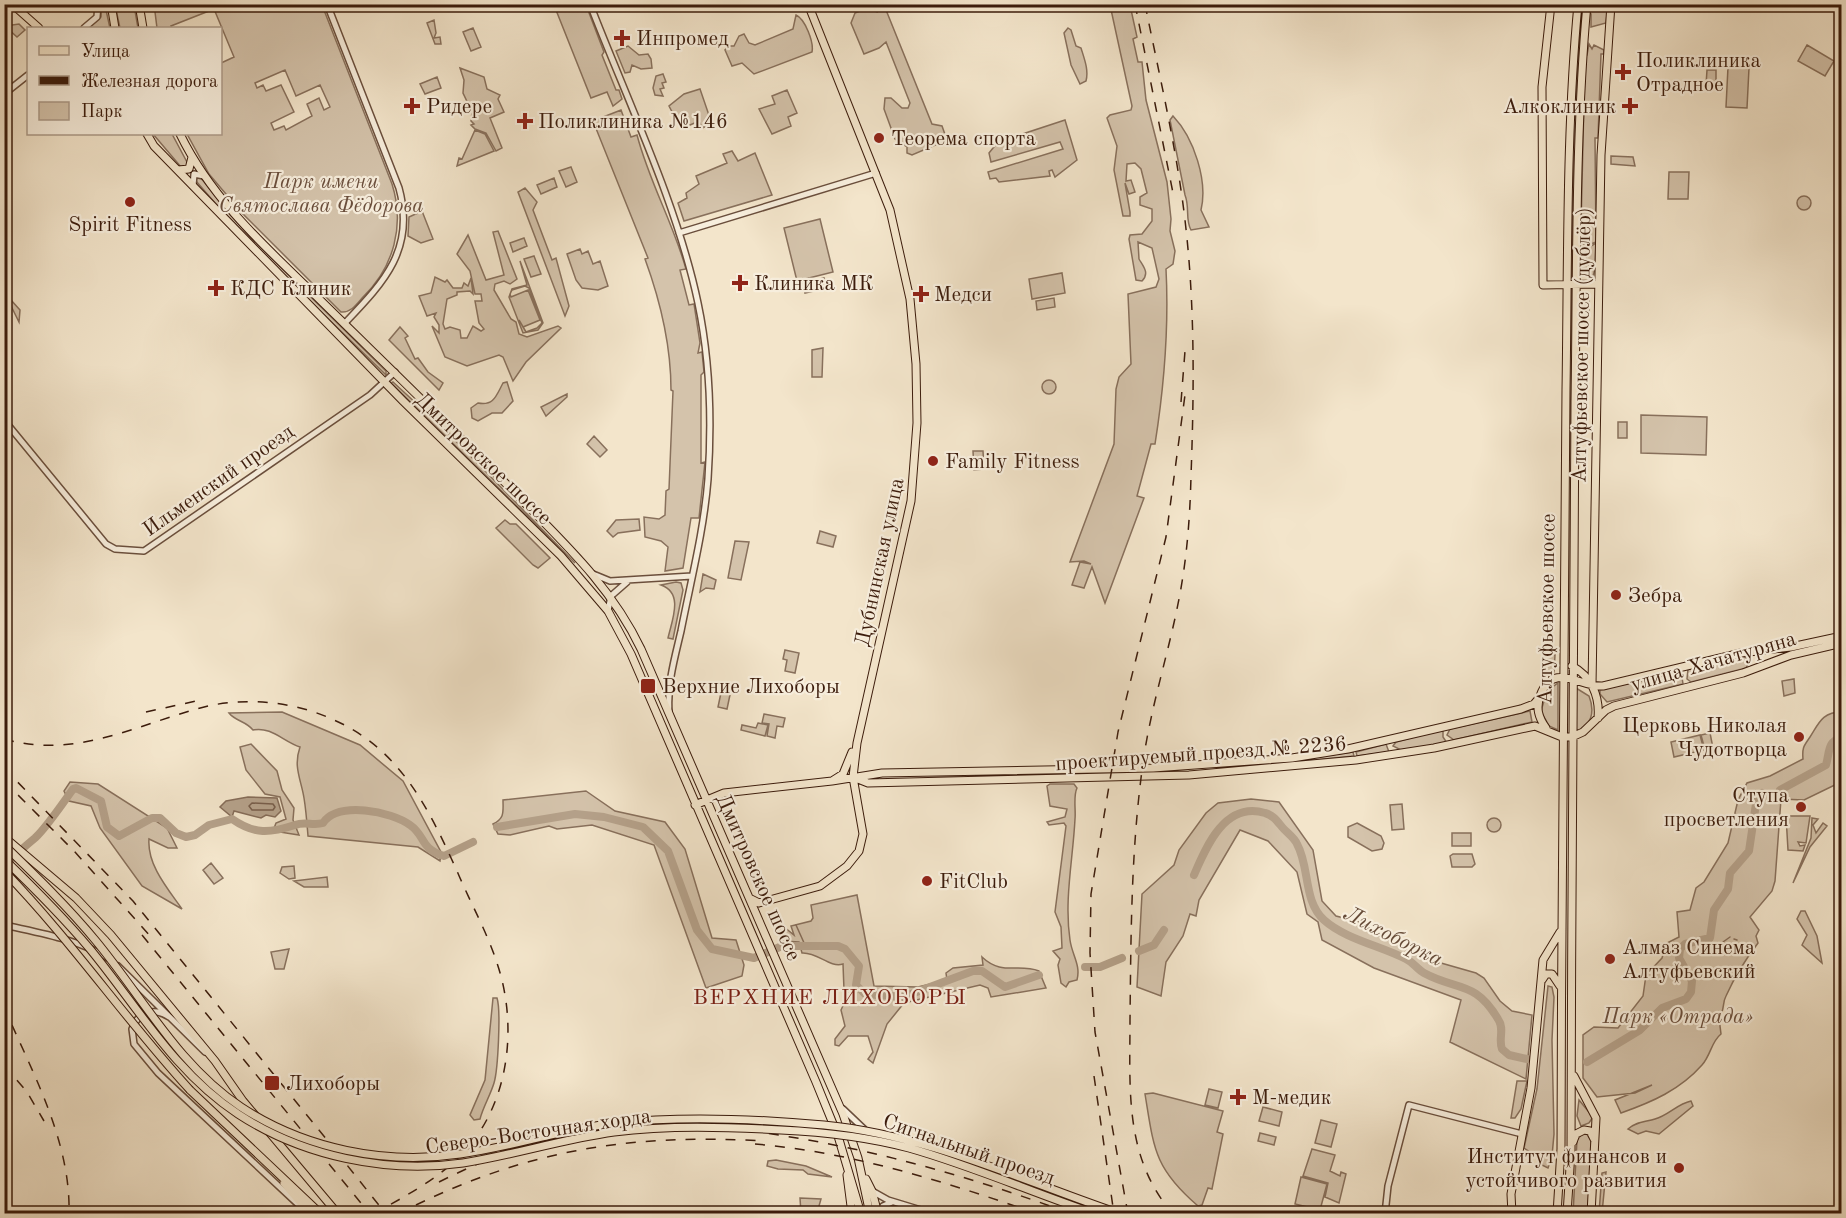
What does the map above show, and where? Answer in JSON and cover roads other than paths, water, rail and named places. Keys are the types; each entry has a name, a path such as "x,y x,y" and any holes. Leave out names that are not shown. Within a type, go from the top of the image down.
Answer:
{"main road":[{"path":"12,4 38,27"},
{"path":"109,4 114,25"},
{"path":"139,4 143,27"},
{"name":"Дубнинская улица","path":"808,4 876,173 894,225 914,331 918,406 915,468 905,532 852,760"},
{"name":"Алтуфьевское шоссе (дублёр)","path":"1551,4 1542,87 1543,285 1568,283"},
{"name":"Алтуфьевское шоссе","path":"1557,1214 1561,1149 1561,678 1572,83 1578,4"},
{"name":"Алтуфьевское шоссе (дублёр)","path":"1592,686 1602,106 1611,4"},
{"name":"Алтуфьевское шоссе","path":"1567,1214 1571,1152 1572,678 1575,668 1577,283 1581,84 1588,6"},
{"name":"Дмитровское шоссе","path":"146,135 195,189 385,383 561,556 608,610 631,654 757,945 844,1154 861,1214"},
{"path":"176,135 191,158"},
{"path":"176,168 186,171 191,158 180,135"},
{"name":"Дмитровское шоссе","path":"191,158 253,235 394,372 593,574 629,623 777,957 837,1100 861,1168 870,1214"},
{"path":"1568,283 1598,284"},
{"name":"улица Хачатуряна","path":"1592,686 1606,685 1741,653 1791,647 1842,636"},
{"name":"улица Хачатуряна","path":"1572,737 1583,732 1614,706 1743,673 1791,655 1842,644"},
{"path":"1575,668 1588,669 1593,661"},
{"path":"1575,668 1592,686 1598,707 1598,718"},
{"path":"1561,678 1572,678 1592,686"},
{"name":"проектируемый проезд № 2236","path":"695,805 706,798 742,790 832,781 871,774 1153,768 1292,758 1348,749 1521,709 1534,704 1546,685 1561,678"},
{"path":"1540,697 1538,714 1548,731 1562,746"},
{"name":"проектируемый проезд № 2236","path":"853,777 858,781 868,783 1152,777 1258,770 1377,757 1451,745 1535,726 1548,731"},
{"path":"1548,731 1562,737 1572,737"},
{"path":"852,760 858,769 871,774"},
{"path":"751,899 757,903 820,886 852,859 863,840 852,760"},
{"path":"832,781 843,774 852,760"},
{"path":"856,792 868,783"},
{"path":"4,837 76,898 149,979 250,1109 338,1214"},
{"name":"Северо-Восточная хорда","path":"4,845 89,933 160,1026 214,1086 241,1107 273,1125 314,1142 352,1152 418,1158 460,1154 615,1123 678,1121 826,1125 874,1132 946,1151 1121,1214"},
{"name":"Северо-Восточная хорда","path":"4,859 89,948 166,1048 210,1094 254,1123 311,1149 350,1160 418,1166 460,1163 617,1132 678,1128 825,1132 916,1150 1096,1214"},
{"path":"4,871 82,958 190,1090 321,1214"},
{"path":"759,917 765,900"},
{"path":"1512,1214 1511,1194 1531,1088 1543,960 1561,930"},
{"path":"1541,982 1546,974 1552,974 1562,991"},
{"path":"1571,1062 1576,1085 1595,1112 1591,1214"},
{"path":"1571,1152 1573,1139 1581,1131 1590,1131 1595,1142"},
{"path":"844,1154 852,1214"},
{"path":"268,1162 309,1214"},
{"path":"861,1168 872,1191 879,1214"}],"street":[{"path":"85,27 97,17 98,4"},
{"path":"327,4 399,188 404,212 399,248 390,272 378,289 344,324"},
{"path":"590,4 679,233 699,309 709,403 708,481 670,685 669,714"},
{"path":"4,94 27,76"},
{"path":"195,189 192,183 193,176 198,173 205,177"},
{"path":"679,233 876,173"},
{"path":"385,383 394,372"},
{"name":"Ильменский проезд","path":"4,420 108,546 144,551 385,383"},
{"path":"593,574 605,580 692,576"},
{"path":"608,610 611,596 623,584 631,580"},
{"path":"4,925 51,935 105,956 132,978 210,1055"},
{"path":"169,1017 154,1011 140,1016 132,1029 134,1044 158,1073 206,1120 309,1214"},
{"name":"Сигнальный проезд","path":"837,1100 854,1122 878,1136 946,1155 1101,1214"},
{"path":"1385,1214 1392,1170 1408,1105 1522,1134"},
{"path":"872,1191 894,1202 934,1214"},
{"path":"879,1214 886,1204 894,1202"}],"water":[{"path":"248,797 277,798 281,811 275,817 266,815 261,818 234,811 232,817 220,807 226,801"}],"waterway":[{"name":"Лихоборка","path":"1780,790 1826,765 1831,744 1842,737"},
{"name":"Лихоборка","path":"4,867 39,834 76,788 101,801 107,827 119,836 152,818 160,818 176,833 186,837 195,835 209,825 232,819 248,828 270,831 299,824 323,823 330,816 340,812 365,810 378,812 410,825 419,833 426,846 444,856 473,842"},
{"name":"Лихоборка","path":"1587,1062 1640,1030 1662,1008 1686,999 1691,992 1692,981 1679,958 1680,949 1685,944 1710,938 1714,910 1728,889 1730,873 1749,851 1757,797 1762,793"},
{"name":"Лихоборка","path":"1194,875 1211,840 1228,820 1251,811 1270,815 1297,844 1313,903 1324,920 1342,932 1408,960 1436,979 1473,992 1490,1007 1500,1023 1502,1049 1509,1055 1527,1059"},
{"name":"Лихоборка","path":"497,827 575,814 604,817 643,827 668,851 697,930 712,949 754,958 782,946 838,946 845,949 859,966 856,985 865,994 903,997 973,971 982,971 1005,987 1039,975"},
{"path":"796,925 805,945"},
{"name":"Лихоборка","path":"1139,951 1154,945 1164,930"},
{"path":"1706,940 1716,947 1730,937"},
{"name":"Лихоборка","path":"1085,967 1100,967 1122,958"}],"railway":[{"path":"1135,4 1173,193"},
{"path":"1145,4 1183,201 1189,260 1193,352 1188,538 1179,599 1151,716 1144,756 1136,822 1131,921 1130,1072 1133,1122 1146,1170 1157,1192 1173,1214"},
{"path":"1181,402 1185,351"},
{"path":"1128,1214 1095,1032 1090,953 1091,894 1118,732 1166,537 1185,395"},
{"path":"146,712 196,701"},
{"path":"4,739 31,744 57,745 83,742 108,737 208,706 240,702 272,703 319,714 357,732 395,764 410,783 435,825 493,951 504,988 508,1041 505,1067 498,1093 475,1139 438,1175 374,1214"},
{"path":"4,768 133,901 327,1140"},
{"path":"4,781 75,852 152,938"},
{"path":"142,935 316,1148"},
{"path":"4,1007 57,1134 64,1160 69,1214"},
{"path":"4,1065 27,1092 44,1121"},
{"path":"1094,1076 1114,1214"},
{"path":"439,1182 512,1150 568,1134 607,1127 685,1125 784,1136 868,1152 991,1186 1072,1214"},
{"path":"398,1214 443,1192 487,1175 531,1161 575,1151 666,1140 763,1141"},
{"path":"755,1144 863,1161 934,1180 1038,1214"},
{"path":"335,1150 386,1214"},
{"path":"329,1164 370,1214"}],"place":[{"name":"Инпромед","path":"622,38"},
{"name":"Поликлиника Отрадное","path":"1623,72"},
{"name":"Ридере","path":"412,106"},
{"name":"Алкоклиник","path":"1630,106"},
{"name":"Поликлиника №146","path":"525,121"},
{"name":"Теорема спорта","path":"879,138"},
{"name":"Spirit Fitness","path":"130,202"},
{"name":"Клиника МК","path":"740,283"},
{"name":"КДС Клиник","path":"216,288"},
{"name":"Медси","path":"921,294"},
{"name":"Family Fitness","path":"933,461"},
{"name":"Зебра","path":"1616,595"},
{"name":"Верхние Лихоборы","path":"648,686"},
{"name":"Церковь Николая Чудотворца","path":"1799,737"},
{"name":"Ступа просветления","path":"1801,807"},
{"name":"FitClub","path":"927,881"},
{"name":"Алмаз Синема Алтуфьевский","path":"1610,959"},
{"name":"Лихоборы","path":"272,1083"},
{"name":"М-медик","path":"1238,1097"},
{"name":"Институт финансов и устойчивого развития","path":"1679,1168"}],"district":[{"name":"ВЕРХНИЕ ЛИХОБОРЫ","path":"830,996"}],"park label":[{"name":"Парк имени Святослава Фёдорова","path":"321,193"},
{"name":"Парк «Отрада»","path":"1678,1016"}]}
